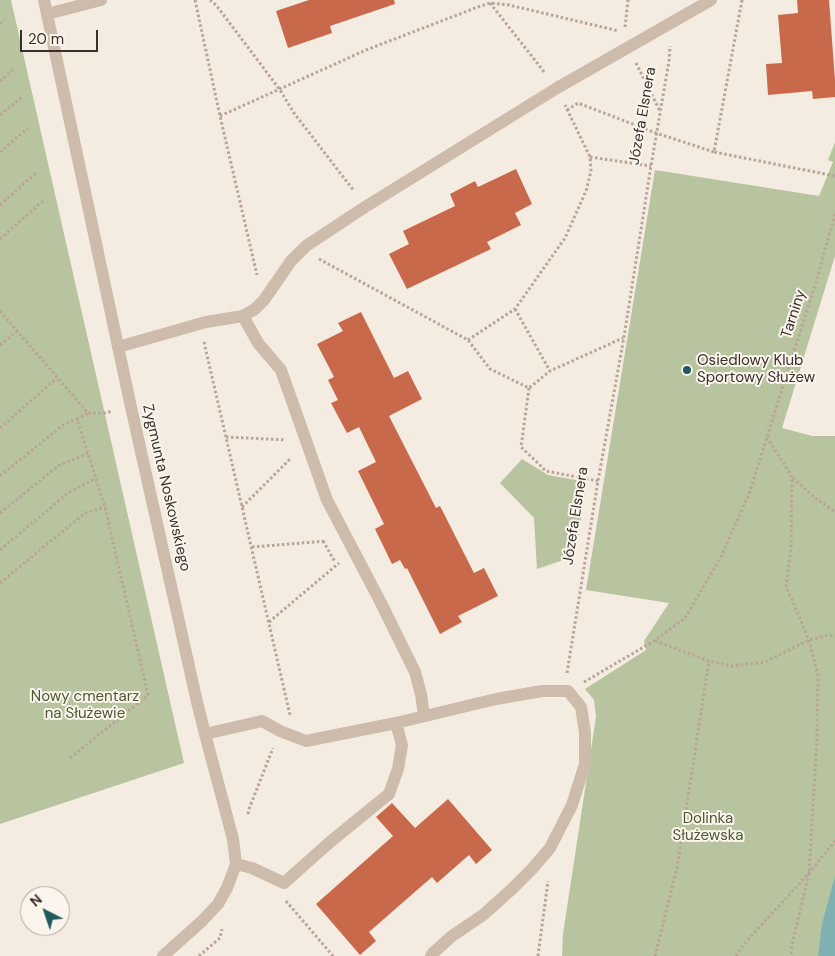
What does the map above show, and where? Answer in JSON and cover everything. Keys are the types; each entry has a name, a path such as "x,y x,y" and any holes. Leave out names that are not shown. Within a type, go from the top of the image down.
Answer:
{"street":[{"name":"Zygmunta Noskowskiego","path":"44,0 118,347 205,734 233,839 236,864 227,888 218,904 163,956"},
{"path":"47,14 101,0"},
{"path":"118,347 206,322 243,316 255,309 267,296 291,261 302,250 366,207 557,88 711,0"},
{"path":"243,316 258,343 281,370 327,500 415,672 424,716"},
{"path":"205,734 262,721 280,731 306,740 396,723 514,696 542,691 568,691 581,707 585,732 585,764 572,805 550,848 512,889 483,915 452,936 433,952 431,956"},
{"path":"236,864 252,868 284,883 330,842 389,794 398,769 402,745 396,723"}],"path":[{"path":"195,0 260,286 267,296"},
{"path":"210,0 216,5 366,207"},
{"path":"220,116 366,50 478,6 490,3 509,5 624,32 628,0"},
{"path":"714,152 742,0"},
{"path":"468,340 515,310 565,238 586,191 591,171 590,157 557,88 490,3"},
{"path":"0,24 4,20"},
{"name":"Józefa Elsnera","path":"568,691 566,675 624,337 656,133 670,61 671,22"},
{"path":"629,48 660,112"},
{"path":"0,81 15,68"},
{"path":"0,116 22,97"},
{"path":"567,110 578,103 656,133 714,152 835,176"},
{"path":"0,152 28,128"},
{"path":"590,157 651,166"},
{"path":"0,205 37,172"},
{"path":"0,239 44,200"},
{"name":"Tarniny","path":"568,691 654,641 684,618 720,559 749,494 835,214"},
{"path":"302,250 468,340 490,369 529,388"},
{"path":"515,310 550,371"},
{"path":"0,311 88,413"},
{"path":"0,345 17,331"},
{"path":"598,481 546,470 521,447 529,388 550,371 624,337"},
{"path":"204,342 291,720 280,731 249,809 247,819"},
{"path":"0,428 57,378"},
{"path":"0,476 62,426 88,413 105,413"},
{"path":"70,758 148,695 105,507 77,420"},
{"path":"226,437 307,442"},
{"path":"767,437 792,477 814,497 835,512"},
{"path":"242,507 307,442"},
{"path":"0,513 58,466 88,453"},
{"path":"791,956 809,873 817,738 818,676 809,640 786,586 790,547 792,477"},
{"path":"0,550 68,494 96,478"},
{"path":"0,584 84,513 105,507"},
{"path":"252,547 323,541 350,545 336,565 269,622"},
{"path":"323,541 336,565"},
{"path":"654,641 709,661 731,666 766,662 809,640 829,635 835,636"},
{"path":"656,956 677,868 709,661"},
{"path":"736,956 744,944 809,873 835,841"},
{"path":"538,956 548,887 550,848"},
{"path":"284,883 286,901 333,956"},
{"path":"787,956 792,945"}],"green space":[{"name":"Nowy cmentarz na Służewie","path":"0,0 11,0 184,763 0,824"},
{"name":"Dolinka Służewska","path":"835,142 835,256 782,428 812,436 835,436 835,956 562,956 563,934 596,717 594,700 585,689 646,650 644,641 669,603 586,590 655,170 819,196 833,162 828,160"},
{"path":"522,459 548,475 587,482 575,556 537,569 534,518 500,483"}],"water":[{"path":"835,876 835,956 818,956 822,924"}],"building":[{"path":"309,0 394,0 395,4 330,26 332,33 288,48 276,11"},
{"path":"797,0 829,0 835,97 813,99 812,91 768,95 766,64 782,63 778,15 798,13"},
{"path":"516,169 532,204 515,213 521,225 487,242 491,249 407,289 389,254 409,244 403,231 455,206 450,194 475,181 478,187"},
{"path":"361,312 394,378 408,371 422,399 389,416 436,508 440,506 474,573 484,568 498,596 458,616 462,622 440,634 407,568 405,569 400,560 392,564 375,529 384,524 358,471 376,462 359,427 347,433 331,403 338,400 328,380 334,377 317,344 343,331 338,323"},
{"path":"448,799 492,850 476,864 469,855 437,883 432,877 369,932 376,941 360,955 316,904 393,836 376,817 392,803 415,828"}],"place":[{"name":"Osiedlowy Klub Sportowy Służew","path":"687,370"}]}
